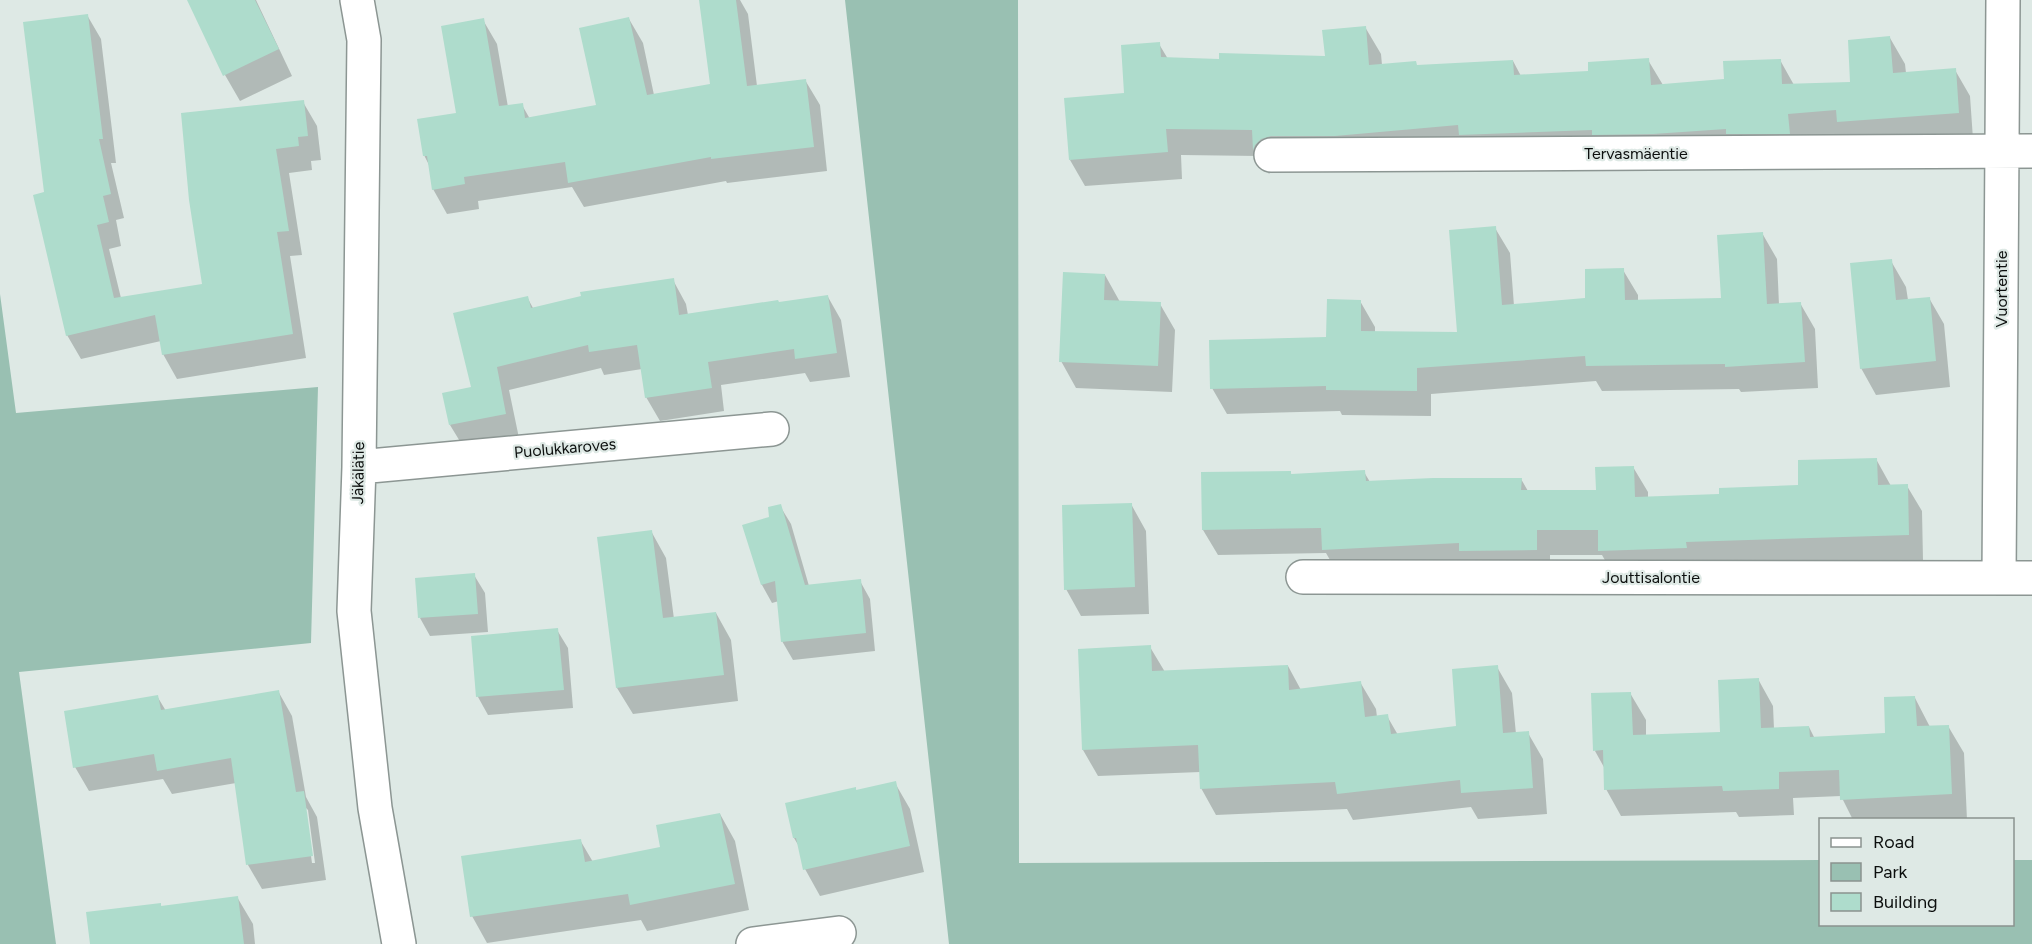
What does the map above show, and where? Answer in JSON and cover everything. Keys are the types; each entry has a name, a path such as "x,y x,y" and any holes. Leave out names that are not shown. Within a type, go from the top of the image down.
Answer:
{"street":[{"name":"Jäkälätie","path":"357,0 364,40 359,467 354,611 375,808 399,944"},
{"name":"Vuortentie","path":"1999,578 2017,151 2003,0"},
{"name":"Tervasmäentie","path":"1270,155 2017,151"},
{"name":"Puolukkaroves","path":"359,467 771,429"},
{"name":"Jouttisalontie","path":"1304,577 2032,578"},
{"path":"753,944 840,933"}],"green space":[{"path":"845,0 1018,0 1019,863 1819,860 1819,926 2014,926 2014,860 2032,860 2032,944 949,944"},
{"path":"0,294 16,413 318,387 311,643 19,672 56,944 0,944"}],"building":[{"path":"187,0 255,0 279,49 223,76"},
{"path":"699,0 736,0 747,86 806,79 814,147 711,159 711,157 568,183 565,162 464,177 465,184 432,190 427,156 423,156 417,119 456,113 441,26 484,18 499,106 523,103 525,118 596,105 579,28 629,17 647,95 710,84"},
{"path":"88,14 103,139 99,139 111,194 103,196 109,222 97,225 114,298 202,284 189,200 181,113 304,100 308,136 298,137 299,146 276,149 289,231 277,232 293,334 162,355 155,315 66,336 33,195 44,192 23,22"},
{"path":"1366,26 1369,65 1416,61 1417,65 1513,60 1514,75 1588,71 1588,62 1649,58 1651,85 1724,79 1723,61 1781,59 1782,84 1850,82 1848,40 1890,36 1893,73 1956,68 1959,113 1837,122 1836,110 1788,114 1790,134 1726,134 1726,129 1653,134 1592,135 1592,130 1459,135 1458,125 1335,136 1271,136 1261,139 1253,150 1252,130 1166,129 1168,152 1069,160 1064,98 1124,93 1121,45 1160,42 1161,57 1219,59 1219,53 1325,56 1322,30"},
{"path":"1496,226 1502,305 1585,298 1585,269 1624,268 1625,300 1721,298 1717,235 1763,232 1767,304 1801,302 1805,362 1725,367 1725,364 1586,366 1585,356 1417,368 1417,391 1326,390 1326,386 1210,389 1209,340 1326,337 1327,299 1361,300 1361,331 1457,332 1449,230"},
{"path":"1892,259 1896,300 1930,297 1936,361 1860,369 1850,263"},
{"path":"1063,272 1105,274 1104,300 1161,302 1158,366 1059,362"},
{"path":"674,278 679,315 828,295 837,353 795,359 794,349 708,362 712,388 645,398 637,345 589,352 588,345 497,367 506,414 449,425 442,393 471,387 453,313 528,296 531,308 581,296 580,292"},
{"path":"1877,458 1878,485 1908,484 1909,535 1686,542 1687,548 1598,551 1598,530 1537,530 1537,550 1459,551 1459,543 1322,550 1321,528 1202,530 1201,472 1291,471 1291,474 1365,470 1366,481 1522,478 1521,490 1596,490 1595,467 1634,466 1635,497 1719,494 1719,488 1798,485 1798,460"},
{"path":"1132,503 1135,587 1064,590 1062,505"},
{"path":"781,504 805,585 861,579 866,633 781,642 775,581 761,585 742,525 769,517 768,507"},
{"path":"652,530 663,618 716,612 724,675 616,688 597,537"},
{"path":"475,573 478,614 418,618 415,578"},
{"path":"558,628 564,690 476,697 471,636"},
{"path":"1151,645 1152,671 1288,665 1289,690 1361,681 1365,717 1388,714 1391,734 1456,726 1452,669 1498,665 1503,733 1529,731 1533,788 1461,793 1460,780 1337,794 1335,782 1200,789 1198,745 1082,750 1078,649"},
{"path":"1759,678 1761,728 1809,726 1810,737 1885,733 1884,697 1915,696 1917,726 1949,725 1952,794 1840,800 1839,770 1779,772 1779,789 1723,791 1722,786 1604,790 1603,750 1593,751 1591,693 1631,692 1633,735 1720,732 1718,680"},
{"path":"279,690 296,792 304,791 313,856 246,865 231,758 157,771 154,754 73,768 64,711 158,695 161,710"},
{"path":"896,781 910,846 803,870 785,803 856,787 856,790"},
{"path":"720,813 735,884 630,905 628,894 470,917 461,856 581,839 585,862 660,847 656,825"},
{"path":"238,896 244,944 90,944 86,912 161,903 161,906"}]}
